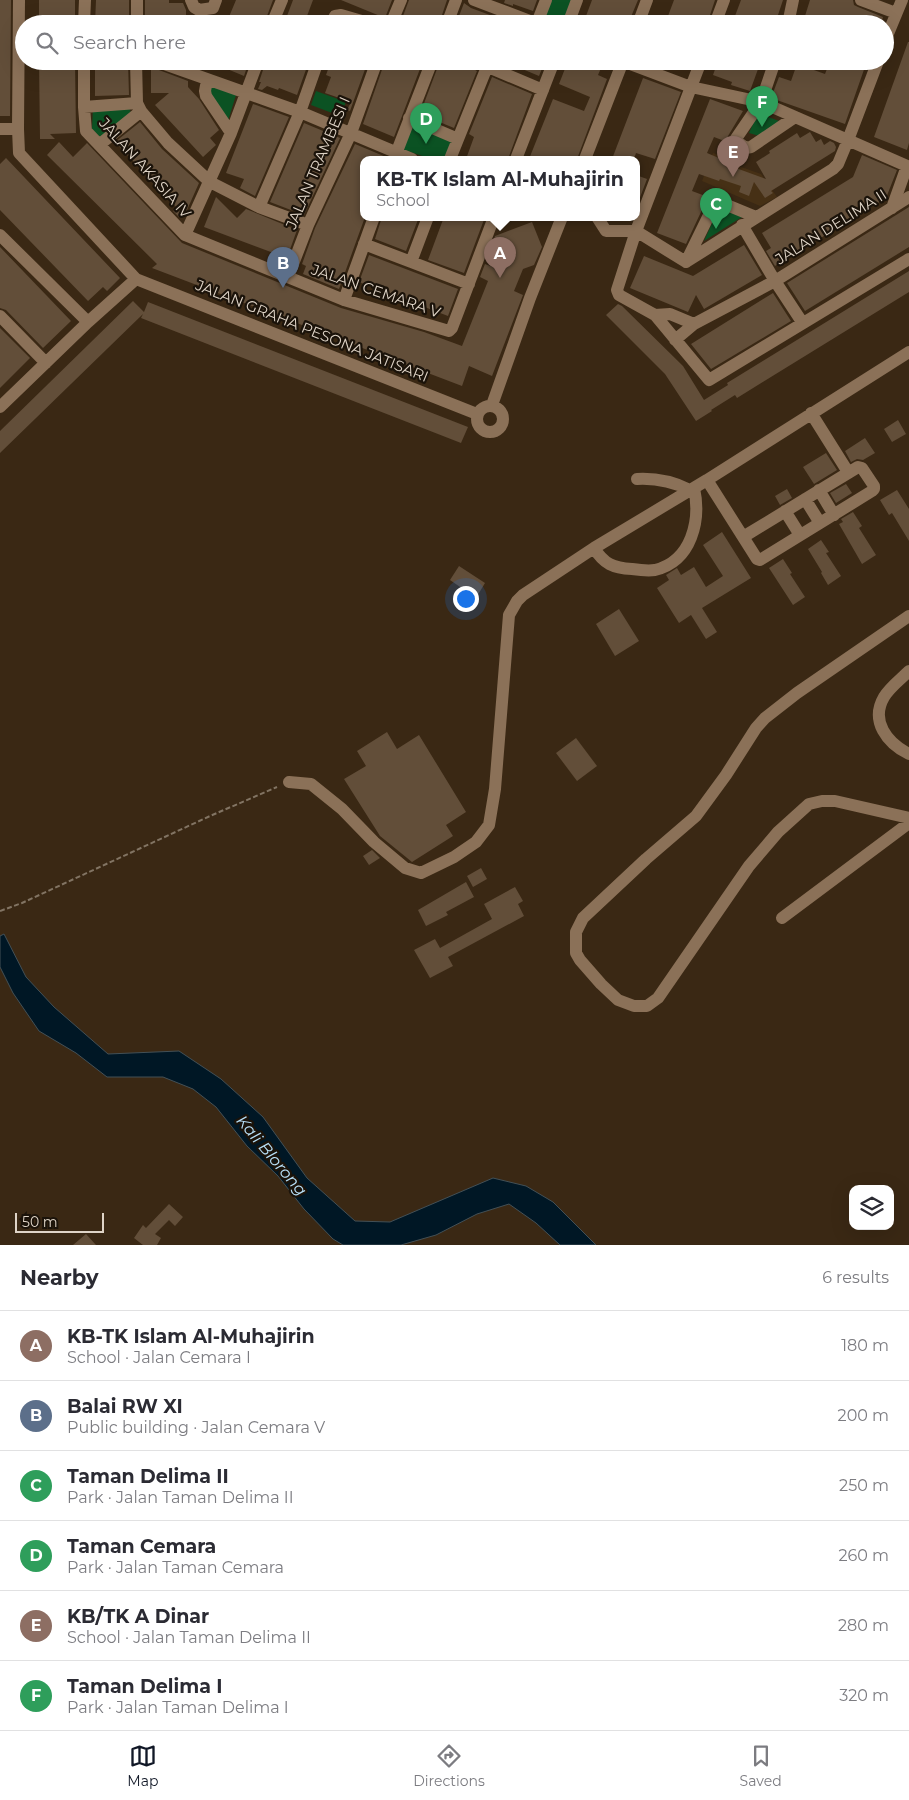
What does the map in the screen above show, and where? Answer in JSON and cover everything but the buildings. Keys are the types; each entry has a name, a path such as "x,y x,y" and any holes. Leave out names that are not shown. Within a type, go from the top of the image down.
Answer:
{"street":[{"name":"JALAN GRAHA PESONA JATISARI","path":"19,0 19,15"},
{"path":"84,15 85,0"},
{"path":"137,15 138,0"},
{"path":"191,0 194,7 200,10 213,8 216,0"},
{"path":"276,15 282,0"},
{"path":"395,15 401,0"},
{"path":"450,15 456,0"},
{"path":"474,0 514,15"},
{"path":"541,15 546,0"},
{"path":"571,15 577,0"},
{"path":"641,15 647,0"},
{"path":"718,15 724,0"},
{"path":"793,0 793,15"},
{"path":"861,0 896,13"},
{"path":"894,18 902,0"},
{"name":"JALAN GRAHA PESONA JATISARI","path":"18,70 18,150 20,156 136,279 477,414"},
{"name":"JALAN AKASIA IV","path":"84,70 86,130 185,236"},
{"path":"137,70 139,107 168,143 210,182 259,207 308,225"},
{"path":"180,70 300,112 351,133 395,156 429,70"},
{"path":"185,236 210,182 254,70"},
{"path":"259,207 300,112 315,70"},
{"name":"JALAN TRAMBESI I","path":"288,277 308,225 351,133 374,70"},
{"path":"451,156 486,70"},
{"path":"494,70 543,90"},
{"path":"517,156 551,70"},
{"path":"585,156 619,70"},
{"path":"647,70 691,87 761,102 908,166 892,208"},
{"path":"698,70 636,232 617,293 655,314 708,380 909,259"},
{"path":"772,70 761,102 735,139 736,142 746,148 751,147 795,117"},
{"path":"686,262 838,164 875,70"},
{"path":"207,80 206,96 230,133"},
{"path":"84,107 139,107"},
{"path":"99,144 139,107"},
{"path":"410,118 458,139"},
{"path":"0,129 18,128"},
{"name":"JALAN DELIMA II","path":"742,225 775,281 909,197"},
{"path":"686,262 713,207 717,204 722,203 756,217"},
{"path":"344,300 373,221"},
{"path":"411,262 426,221"},
{"path":"364,244 469,284 493,221"},
{"path":"492,405 530,298 560,221"},
{"path":"600,221 606,231 636,232 686,262"},
{"path":"0,235 88,322"},
{"name":"JALAN CEMARA V","path":"185,236 344,300 445,332 452,328 469,284"},
{"path":"2,401 46,363 136,279"},
{"path":"675,340 694,324 775,281 802,322"},
{"path":"655,314 670,314 694,324"},
{"path":"0,316 46,363"},
{"path":"289,782 311,784 342,809 374,842 405,868 421,872 454,857 476,842 489,825 495,789 509,616 517,601 523,595 594,548 707,480 909,352"},
{"path":"492,405 503,414 503,423 497,430 488,432 480,428 477,423 477,414 483,407 492,405"},
{"path":"811,413 848,472"},
{"path":"707,480 743,537 760,560 874,489 860,467 848,472 743,537"},
{"path":"594,548 605,562 615,566 653,570 664,567 676,560 688,546 696,520 696,498 692,489 665,480 653,478 637,479"},
{"path":"819,490 834,515"},
{"path":"805,499 820,523"},
{"path":"785,511 800,535"},
{"path":"909,616 796,693 765,718 756,728 726,775 696,816 646,859 583,918 576,932 576,953 580,960 618,1000 634,1006 647,1006 658,998 749,866 778,832 809,804 822,801 835,802 909,818"},
{"path":"909,671 885,695 878,717 881,729 893,745 909,754"},
{"path":"782,918 909,823"}],"path":[{"path":"0,911 22,903 210,816 289,782"}],"shaded area":[{"path":"713,153 730,159 730,163 761,174 777,197 760,206 702,181"}],"green space":[{"path":"552,0 572,0 566,15 546,15"},
{"path":"209,85 236,95 228,121 208,96"},
{"path":"316,91 346,102 340,116 311,105"},
{"path":"128,105 131,113 100,137 92,129 93,107"},
{"path":"758,113 779,121 763,137 749,133"},
{"path":"408,125 452,141 446,156 422,156 399,148"},
{"path":"719,208 742,217 704,241"}],"water":[{"name":"Kali Blorong","path":"4,934 26,977 54,1007 108,1054 179,1051 221,1079 263,1117 307,1178 355,1221 390,1222 493,1178 526,1186 553,1202 596,1245 560,1245 536,1223 509,1204 477,1214 436,1235 401,1245 343,1245 333,1239 304,1209 278,1176 247,1146 216,1107 193,1089 163,1077 107,1077 76,1053 39,1031 13,993 0,967 0,936"}],"place":[{"name":"Taman Delima I","path":"762,127"},
{"name":"Taman Cemara","path":"426,144"},
{"name":"KB/TK A Dinar","path":"733,177"},
{"name":"Taman Delima II","path":"716,229"},
{"name":"KB-TK Islam Al-Muhajirin","path":"500,278"},
{"name":"Balai RW XI","path":"283,288"}]}
